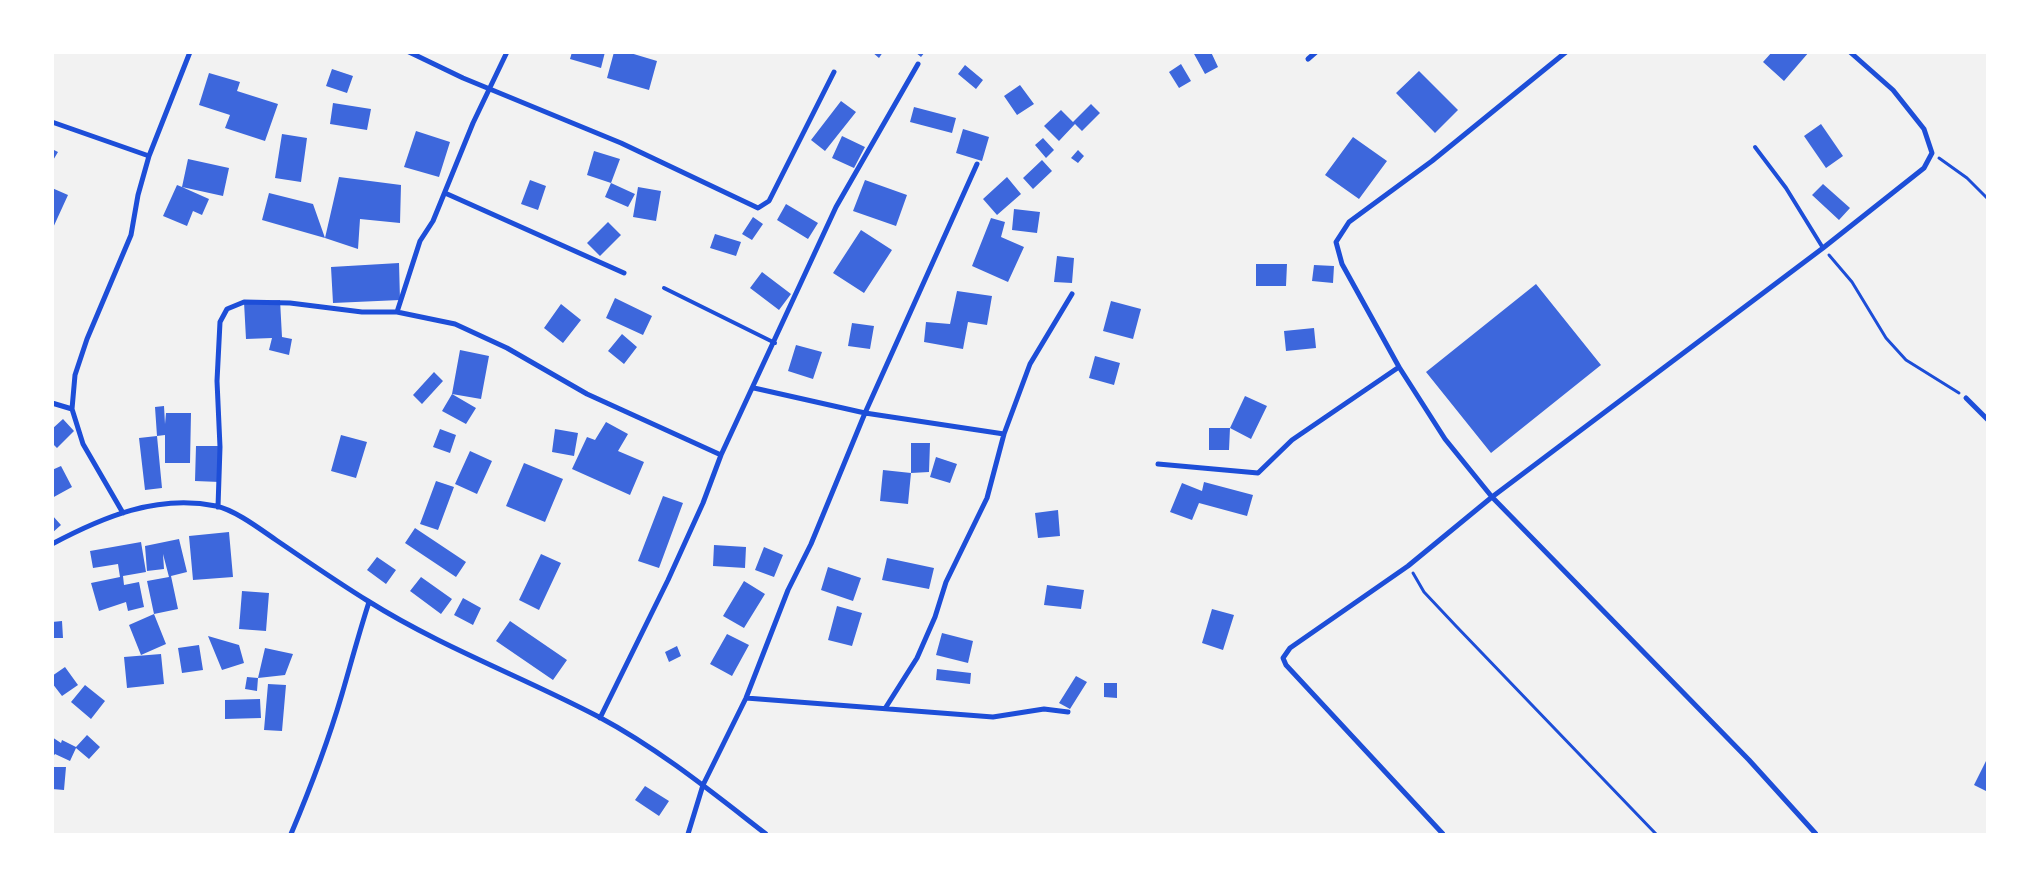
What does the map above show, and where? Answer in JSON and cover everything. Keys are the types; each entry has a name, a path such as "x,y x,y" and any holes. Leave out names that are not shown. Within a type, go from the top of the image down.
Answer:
{"street":[{"path":"123,513 83,444 72,408 75,375 87,339 131,235 138,195 149,156 190,52"},
{"path":"409,52 489,89 621,143 758,208 769,200 783,175 834,72"},
{"path":"397,312 420,241 433,221 489,89 507,52"},
{"path":"1308,58 1316,52"},
{"path":"1566,52 1432,161 1348,222 1336,242 1342,264 1399,367 1445,438 1492,497 1749,760 1816,834"},
{"path":"1443,834 1286,665 1283,658 1290,648 1408,566 1492,497 1823,248 1924,168 1932,153 1924,129 1892,90 1850,52"},
{"path":"600,718 668,580 703,503 721,455 775,343 836,206 918,64"},
{"path":"52,122 149,156"},
{"path":"688,834 702,785 746,698 788,590 811,544 865,413 977,164"},
{"path":"445,193 624,273"},
{"path":"886,708 917,658 935,618 946,582 987,498 1004,434 1030,364 1072,294"},
{"path":"218,507 220,322 227,309 244,302 290,302 362,312 397,312 455,324 507,348 587,394 721,455"},
{"path":"1158,464 1258,473 1292,440 1399,367"},
{"path":"754,388 865,413 1004,434"},
{"path":"1966,398 1988,420"},
{"path":"52,403 72,408"},
{"path":"52,544 93,522 140,508 179,502 218,507 254,525 369,602 427,634 600,718 702,785 766,834"},
{"path":"291,834 311,788 342,694 355,643 369,602"},
{"path":"746,698 993,717 1044,708 1068,712"}],"lane":[{"path":"1755,147 1786,188 1823,248"},
{"path":"664,288 775,343"}],"path":[{"path":"1932,153 1967,178 1988,199"},
{"path":"1823,248 1852,282 1886,338 1906,360 1966,398"},
{"path":"1408,566 1424,592 1656,834"}],"building":[{"path":"572,52 605,52 601,68 570,59"},
{"path":"614,52 627,52 657,61 649,90 607,78"},
{"path":"872,52 883,52 879,58"},
{"path":"915,52 925,52 921,57"},
{"path":"1193,52 1211,52 1218,67 1205,74"},
{"path":"1772,52 1809,52 1784,81 1763,62"},
{"path":"1181,64 1191,81 1179,88 1169,72"},
{"path":"965,65 983,80 976,89 958,74"},
{"path":"332,69 353,76 347,93 326,86"},
{"path":"1419,71 1458,110 1435,133 1396,93"},
{"path":"209,73 240,82 237,91 278,104 265,141 225,128 230,115 199,105"},
{"path":"1020,85 1034,104 1017,115 1004,96"},
{"path":"841,101 856,112 825,151 811,140"},
{"path":"333,103 371,109 367,130 330,124"},
{"path":"1091,104 1100,113 1082,131 1075,124 1059,141 1044,126 1061,110 1073,122"},
{"path":"914,107 956,118 952,133 910,122"},
{"path":"1821,124 1843,156 1826,168 1804,136"},
{"path":"963,129 989,137 982,161 956,153"},
{"path":"416,131 450,142 439,177 404,167"},
{"path":"282,134 307,138 301,182 275,178"},
{"path":"842,136 865,147 854,168 832,158"},
{"path":"1353,137 1387,161 1359,199 1325,175"},
{"path":"1043,138 1054,150 1046,158 1035,145"},
{"path":"52,149 58,152 52,162"},
{"path":"1078,150 1084,156 1078,163 1071,158"},
{"path":"594,151 620,159 611,183 587,175"},
{"path":"188,159 229,168 223,196 182,187"},
{"path":"1042,160 1052,171 1033,189 1023,178"},
{"path":"339,177 401,185 400,223 360,219 358,249 325,238"},
{"path":"1007,177 1021,194 997,215 983,199"},
{"path":"530,180 546,186 538,210 521,204"},
{"path":"865,180 907,195 896,226 853,211"},
{"path":"611,183 635,194 628,207 605,197"},
{"path":"1823,184 1850,208 1839,220 1812,195"},
{"path":"177,185 209,199 202,215 193,211 187,226 163,216"},
{"path":"638,187 661,191 656,221 633,217"},
{"path":"52,188 68,195 52,230"},
{"path":"269,193 313,204 325,238 262,220"},
{"path":"786,204 818,223 808,239 777,220"},
{"path":"1014,209 1040,212 1037,233 1012,230"},
{"path":"753,217 763,224 752,240 742,234"},
{"path":"991,218 1005,222 1001,237 1024,247 1008,282 972,266"},
{"path":"608,222 621,235 600,256 587,243"},
{"path":"861,230 892,250 864,293 833,273"},
{"path":"715,234 741,242 736,256 710,248"},
{"path":"1057,256 1074,258 1072,283 1054,282"},
{"path":"399,263 400,300 333,303 331,267"},
{"path":"1256,264 1287,264 1286,286 1256,286"},
{"path":"1314,265 1334,266 1333,283 1312,281"},
{"path":"762,272 791,294 779,310 750,288"},
{"path":"1536,284 1601,365 1491,453 1426,372"},
{"path":"957,291 992,296 987,325 968,322 963,349 924,342 926,322 950,324"},
{"path":"615,298 652,316 643,335 606,318"},
{"path":"280,300 282,337 292,339 289,355 269,350 272,338 246,339 244,302"},
{"path":"1111,301 1141,309 1133,339 1103,331"},
{"path":"561,304 581,320 563,343 544,328"},
{"path":"852,323 874,326 870,349 848,346"},
{"path":"1314,328 1316,348 1286,351 1284,331"},
{"path":"622,334 637,347 624,364 608,351"},
{"path":"796,345 822,352 813,379 788,371"},
{"path":"460,350 489,356 481,399 452,394"},
{"path":"1095,356 1120,363 1114,385 1089,378"},
{"path":"434,372 443,381 422,404 413,395"},
{"path":"452,394 476,408 466,424 442,411"},
{"path":"1245,396 1267,406 1251,439 1230,428"},
{"path":"164,406 165,424 166,413 191,413 190,463 165,463 165,435 157,436 155,407"},
{"path":"63,419 74,431 57,448 52,443 52,429"},
{"path":"606,422 628,434 618,451 644,462 630,495 572,469 587,437 595,440"},
{"path":"1209,428 1230,428 1229,450 1209,450"},
{"path":"440,429 456,435 450,453 433,447"},
{"path":"555,429 578,433 574,456 552,452"},
{"path":"341,435 367,442 356,478 331,471"},
{"path":"157,436 162,488 145,490 139,438"},
{"path":"911,443 930,443 929,472 911,473"},
{"path":"196,446 220,446 220,482 195,481"},
{"path":"470,451 492,461 477,494 455,484"},
{"path":"936,457 957,464 950,483 930,477"},
{"path":"524,463 563,479 545,522 506,506"},
{"path":"61,466 72,487 52,498 52,470"},
{"path":"883,470 911,473 908,504 880,501"},
{"path":"436,481 454,487 438,530 420,524"},
{"path":"1204,482 1253,495 1247,516 1199,503 1192,520 1170,512 1182,483 1202,491"},
{"path":"663,496 683,503 659,568 638,561"},
{"path":"1058,510 1060,536 1038,538 1035,513"},
{"path":"52,515 61,525 52,533"},
{"path":"415,528 466,562 456,577 405,543"},
{"path":"229,532 233,577 193,580 189,536"},
{"path":"179,539 187,572 171,576 178,609 154,614 147,581 169,577 163,554 164,569 147,571 145,546"},
{"path":"141,542 146,572 123,576 124,585 139,582 144,607 128,611 126,602 99,611 91,583 120,577 118,564 93,568 90,551"},
{"path":"714,545 746,547 745,568 713,566"},
{"path":"764,547 783,555 774,577 755,570"},
{"path":"541,554 561,563 539,610 519,600"},
{"path":"377,557 396,570 386,584 367,570"},
{"path":"887,558 934,568 929,589 882,580"},
{"path":"828,567 861,578 853,601 821,590"},
{"path":"421,577 452,599 441,614 410,591"},
{"path":"744,581 765,594 744,628 723,616"},
{"path":"1047,585 1084,590 1081,609 1044,605"},
{"path":"242,591 269,593 266,631 239,629"},
{"path":"463,598 481,608 473,625 454,615"},
{"path":"837,606 862,613 852,646 828,640"},
{"path":"1212,609 1234,615 1223,650 1202,643"},
{"path":"154,614 166,644 141,655 129,625"},
{"path":"62,621 63,638 52,638 52,622"},
{"path":"510,621 567,660 553,680 496,641"},
{"path":"942,633 973,641 968,663 936,655"},
{"path":"727,634 749,645 732,676 710,664"},
{"path":"208,636 239,645 244,663 222,670"},
{"path":"199,645 203,670 182,673 178,648"},
{"path":"677,646 681,656 669,662 665,652"},
{"path":"265,648 293,654 285,675 258,678"},
{"path":"161,654 164,684 127,688 124,657"},
{"path":"65,667 78,685 62,696 52,683 52,676"},
{"path":"937,669 971,673 970,684 936,680"},
{"path":"1076,676 1087,682 1070,709 1059,703"},
{"path":"247,677 258,678 257,691 245,689"},
{"path":"1104,683 1117,683 1117,698 1104,697"},
{"path":"268,684 286,685 282,731 264,730"},
{"path":"85,685 105,701 91,719 71,702"},
{"path":"260,699 261,718 225,719 225,700"},
{"path":"87,735 100,747 89,759 76,748 70,761 55,754 52,758 52,737 61,743 62,740 76,747"},
{"path":"1988,757 1988,792 1974,785"},
{"path":"52,767 66,767 64,790 52,789"},
{"path":"645,786 669,801 659,816 635,800"}]}
